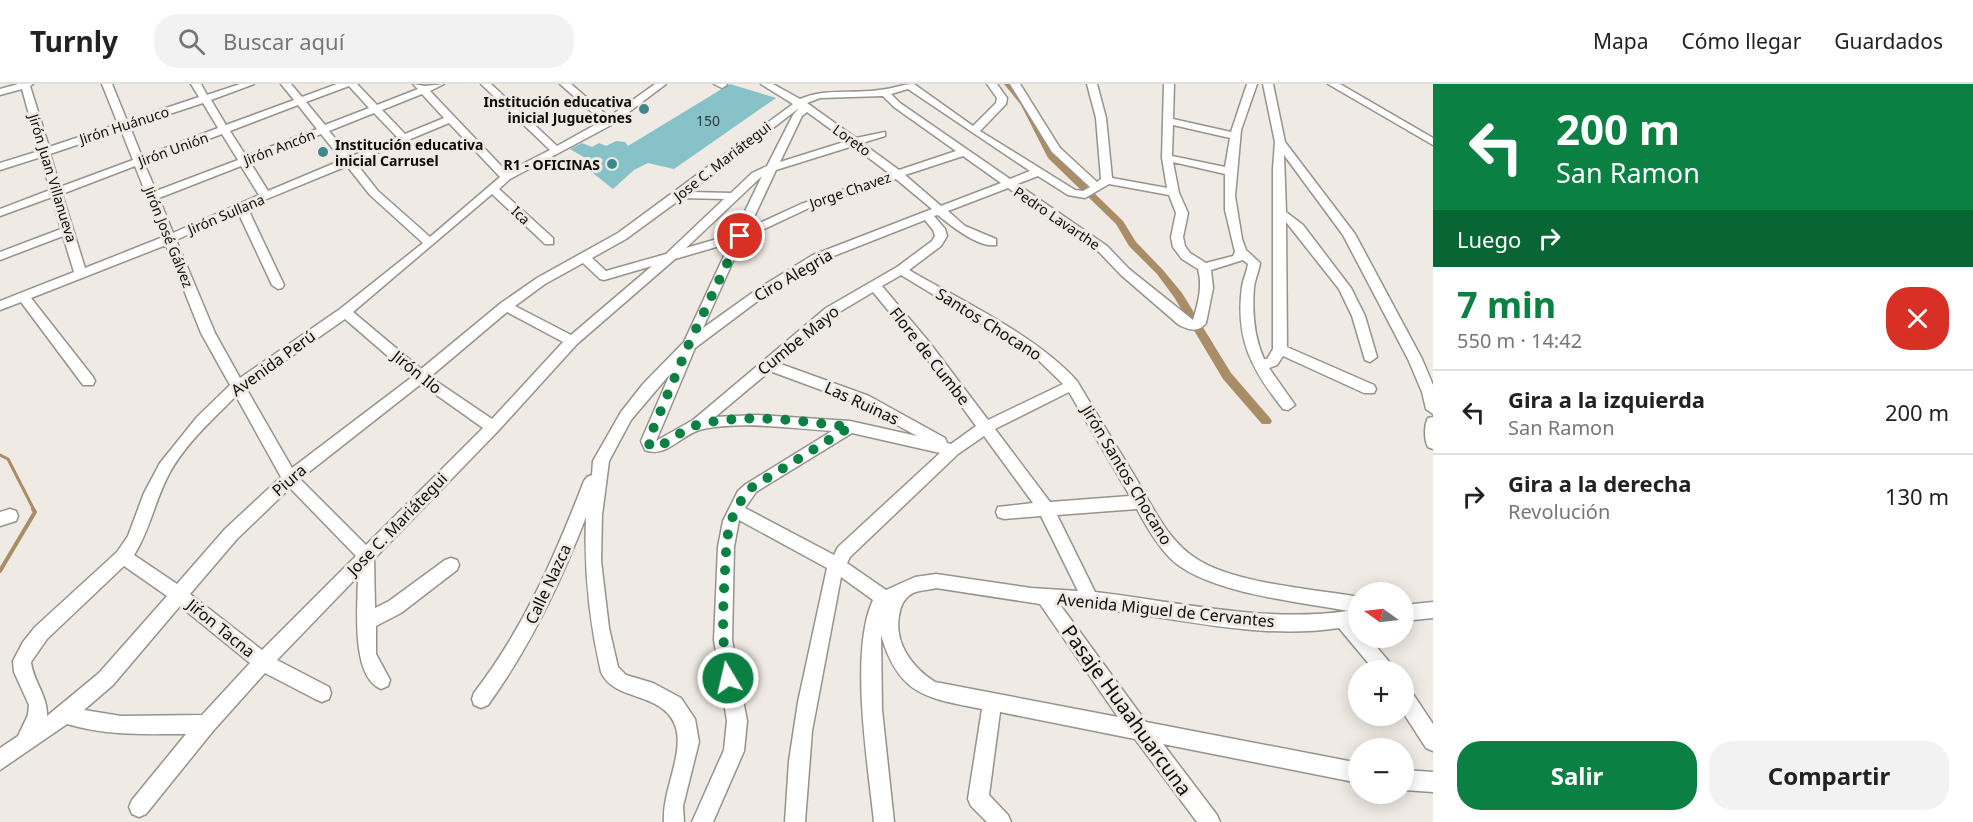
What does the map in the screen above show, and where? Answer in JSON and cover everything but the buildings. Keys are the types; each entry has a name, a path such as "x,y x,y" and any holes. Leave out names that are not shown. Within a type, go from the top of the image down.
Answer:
{"street":[{"path":"0,92 26,84"},
{"name":"Jirón Juan Villanueva","path":"26,84 80,273"},
{"name":"Jirón José Gálvez","path":"107,84 208,333 290,478 366,556"},
{"path":"196,84 242,162 266,197"},
{"name":"Jirón Huánuco","path":"0,167 249,84"},
{"path":"286,84 374,193 430,243"},
{"name":"Jirón Unión","path":"0,213 346,84"},
{"path":"352,84 403,138"},
{"name":"Jirón Ancón","path":"153,197 324,130 421,87 439,84"},
{"path":"486,84 557,150"},
{"path":"565,84 609,122"},
{"name":"Avenida Perú","path":"26,739 37,716 38,705 23,672 22,661 41,633 123,557 135,539 152,493 165,467 202,420 238,386 345,312 506,177 609,122 661,84"},
{"name":"Loreto","path":"766,84 803,105 854,142 897,174 961,228 992,242"},
{"path":"974,130 1001,104 1002,98 992,84"},
{"path":"1015,84 1056,150 1091,191"},
{"path":"1092,84 1101,118 1107,180"},
{"path":"1169,84 1167,158 1173,193 1182,213 1177,237 1179,247 1186,256 1204,267 1238,258 1241,252"},
{"path":"1252,84 1235,136 1230,213 1233,232 1241,252 1254,263 1254,270 1248,282 1245,316 1247,332 1265,377 1288,405"},
{"path":"1259,366 1272,362 1280,349 1278,168 1280,142 1268,84"},
{"path":"1333,84 1433,142"},
{"path":"688,346 803,105 818,96 909,85 1072,193 1091,191 1107,180 1173,193"},
{"path":"421,87 506,177"},
{"name":"Pedro Lavarthe","path":"890,89 897,105 1103,249 1125,272 1184,322 1192,326 1199,323 1204,302 1208,282 1204,267"},
{"name":"Jose C. Mariátegui","path":"584,257 622,236 803,105"},
{"name":"Jirón Sullana","path":"0,306 170,239 241,206 450,119"},
{"path":"1168,120 1235,136"},
{"name":"Jose C. Mariátegui","path":"139,807 206,724 263,662 493,426 572,341 671,256 756,175 771,168 881,134"},
{"path":"1280,142 1349,234 1415,359 1429,392 1433,409"},
{"name":"Jorge Chavez","path":"584,257 604,276 740,236 805,206 963,152"},
{"path":"1167,158 1232,172"},
{"name":"Ciro Alegria","path":"688,346 763,291 817,258 1038,172"},
{"name":"Ica","path":"493,189 549,241"},
{"path":"679,195 733,196 760,192"},
{"path":"241,206 278,285"},
{"path":"1280,214 1291,219 1303,231 1320,259 1344,286 1364,330 1370,357"},
{"name":"Cumbe Mayo","path":"688,346 648,441 650,446 655,448 698,424 831,311 901,270 937,243 941,236 939,229 928,216"},
{"path":"0,256 69,230"},
{"name":"Piura","path":"0,759 26,739 66,714 106,679 231,534 290,478 421,377 506,306 541,281 584,257"},
{"name":"Santos Chocano","path":"901,270 1038,352 1060,370 1072,385"},
{"name":"Flore de Cumbe","path":"874,285 924,345 1046,509 1090,599"},
{"path":"23,296 88,381"},
{"path":"506,306 572,341"},
{"name":"Jirón Ilo","path":"345,312 421,377 493,426"},
{"name":"Calle Nazca","path":"481,699 500,675 552,583 600,461 626,416 648,388 688,346"},
{"path":"1280,349 1369,389"},
{"name":"Las Ruinas","path":"768,365 864,400 953,450"},
{"path":"795,822 796,783 803,720 824,611 837,565 844,552 953,450 986,428 1072,385"},
{"name":"Jirón Santos Chocano","path":"1072,385 1164,541 1177,554 1194,566 1215,575 1257,587 1348,603"},
{"path":"698,424 757,420 850,427 953,450"},
{"path":"1433,422 1433,443"},
{"path":"702,822 734,751 737,721 724,659 723,599 728,534 736,511 744,495 758,482 850,427"},
{"path":"600,461 594,515 593,561 600,628 610,672 621,682 646,689 674,704 685,719 689,742 673,806 674,822"},
{"path":"1004,512 1143,502"},
{"path":"736,511 891,596"},
{"path":"366,556 367,656 381,680"},
{"name":"Jiŕon Tacna","path":"123,557 178,594 263,662 322,693"},
{"path":"368,621 395,607 451,565"},
{"name":"Avenida Miguel de Cervantes","path":"891,596 920,583 936,581 1045,597 1090,599 1240,621 1348,619"},
{"path":"891,596 891,637 896,655 905,670 917,683 932,690 1348,771"},
{"path":"884,822 871,674 876,614 891,596"},
{"name":"Pasaje Huaahuarcuna","path":"1045,597 1210,822"},
{"path":"1414,611 1433,610"},
{"path":"992,703 978,799 1001,822"},
{"path":"1414,713 1433,741"},
{"path":"66,714 97,723 121,725 206,724"},
{"path":"1414,781 1433,782"}],"waterway":[{"path":"1008,84 1025,104 1051,156 1120,223 1132,244 1160,272 1178,295 1227,376 1266,421"},
{"path":"0,455 8,459 34,510"},
{"path":"0,571 35,512 33,509"}],"place":[{"name":"Institución educativa inicial Juguetones","path":"644,109"},
{"name":"Institución educativa inicial Carrusel","path":"323,152"},
{"name":"R1 - OFICINAS","path":"612,164"}],"route":[{"path":"728,678 724,659 723,599 726,547 731,521 744,495 758,482 850,427 803,422 720,421 698,424 662,446 655,448 650,446 648,441 675,376 740,236"}]}
